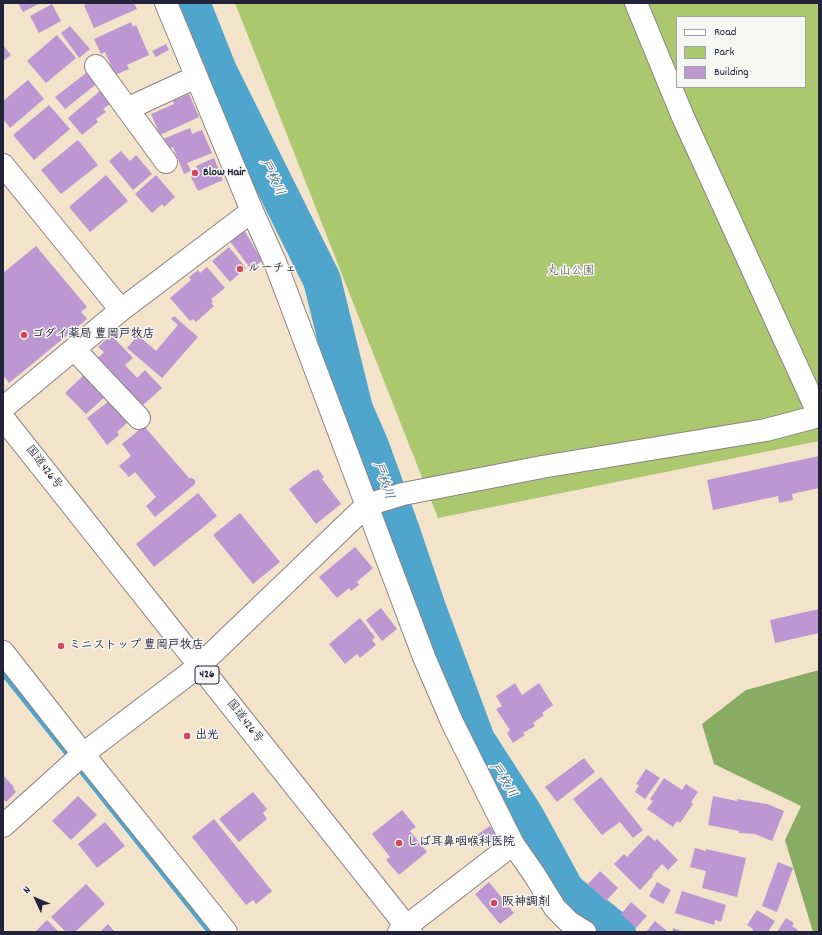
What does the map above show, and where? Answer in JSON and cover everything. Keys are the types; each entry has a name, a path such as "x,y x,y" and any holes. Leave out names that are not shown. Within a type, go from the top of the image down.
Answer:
{"main road":[{"path":"166,3 252,211 275,262 424,657 452,722 513,844 534,874 554,908 569,922 585,932"},
{"path":"3,826 83,754 199,666 367,505 403,494 542,467 766,430 819,415 683,117 636,3"},
{"path":"96,66 166,162"},
{"path":"127,109 196,77"},
{"path":"3,165 121,310"},
{"path":"3,408 121,310 252,211"},
{"path":"74,349 139,418"},
{"name":"国道426号","path":"3,418 405,930"},
{"path":"3,652 226,932"},
{"path":"405,930 513,844"}],"green space":[{"name":"丸山公園","path":"235,3 819,3 819,441 438,518"},
{"path":"819,670 819,931 813,932 785,840 801,806 714,764 702,724 746,690"}],"building":[{"path":"18,3 40,3 23,12"},
{"path":"88,3 134,3 137,9 94,28 84,5"},
{"path":"52,4 61,21 39,33 30,16"},
{"path":"131,22 133,27 136,25 149,55 127,65 129,69 115,75 105,52 101,54 94,39"},
{"path":"70,26 90,49 79,58 61,33"},
{"path":"57,35 76,58 46,83 27,61"},
{"path":"166,44 169,50 156,57 152,51"},
{"path":"3,45 11,55 3,61"},
{"path":"90,70 99,82 65,109 55,97"},
{"path":"28,80 44,99 10,128 3,119 3,101"},
{"path":"100,91 110,104 103,109 106,112 96,119 98,122 82,135 68,118"},
{"path":"189,94 199,117 160,135 151,114 174,104 173,101"},
{"path":"49,105 70,129 34,160 13,135"},
{"path":"190,128 192,134 202,130 212,153 187,163 191,171 184,174 173,147 167,150 163,139"},
{"path":"78,140 98,165 61,194 41,170"},
{"path":"121,151 130,161 136,155 152,174 133,190 109,161"},
{"path":"214,158 223,180 198,191 191,177 199,173 196,166"},
{"path":"106,175 128,201 90,232 69,207"},
{"path":"156,175 175,197 164,207 162,204 152,213 135,194"},
{"path":"243,228 262,261 251,269 229,240"},
{"path":"36,246 87,307 81,312 87,319 9,383 3,375 3,273"},
{"path":"229,247 246,268 230,282 212,261"},
{"path":"207,267 225,288 211,299 213,302 211,303 214,306 196,322 193,319 190,321 170,298 191,280 189,277 198,270 200,273"},
{"path":"174,316 198,337 162,378 127,348 138,335 156,351 178,325 171,319"},
{"path":"111,335 133,358 125,365 137,378 145,370 162,388 142,406 97,359 104,352 98,347"},
{"path":"85,374 106,396 86,414 65,393"},
{"path":"109,401 127,423 117,432 119,435 107,445 87,418"},
{"path":"144,426 189,478 195,480 195,484 155,517 146,506 156,497 135,472 129,477 119,466 131,456 122,444"},
{"path":"819,456 819,488 792,494 793,500 779,503 778,496 713,510 707,480"},
{"path":"318,469 324,477 322,479 341,504 316,524 289,489 314,470 316,471"},
{"path":"198,493 217,516 154,567 136,544"},
{"path":"240,513 280,562 253,584 213,535"},
{"path":"355,547 373,568 357,582 359,585 351,591 349,588 337,598 319,577"},
{"path":"381,608 397,629 382,641 366,620"},
{"path":"819,609 819,633 775,643 770,620"},
{"path":"360,618 375,637 372,640 376,645 360,658 357,654 345,664 329,644"},
{"path":"515,683 522,695 539,683 553,705 542,713 544,715 533,723 535,726 523,733 525,735 513,743 507,733 510,730 496,709 502,706 496,696"},
{"path":"584,758 595,772 557,802 545,787"},
{"path":"646,769 660,778 645,799 635,792 639,785 636,784"},
{"path":"3,775 14,787 13,788 16,792 6,802 3,798"},
{"path":"601,777 643,830 633,838 620,822 602,835 573,799"},
{"path":"664,778 682,790 686,784 698,792 691,802 693,804 680,823 677,821 673,827 647,809 653,801 650,799"},
{"path":"253,792 267,809 263,813 267,819 239,842 219,819"},
{"path":"78,796 97,815 71,840 52,821"},
{"path":"713,796 737,801 737,799 767,804 784,811 772,841 755,834 739,833 739,831 708,825"},
{"name":"しば耳鼻咽喉科医院","path":"402,810 416,827 410,831 427,852 399,875 386,860 390,857 372,834"},
{"path":"214,819 272,891 256,904 253,900 246,905 192,837"},
{"path":"105,822 125,846 97,868 78,844"},
{"path":"490,826 496,836 478,848 471,839"},
{"path":"648,835 655,841 657,839 678,860 668,870 662,864 640,890 614,864 624,854 627,857"},
{"path":"695,848 746,858 737,897 702,888 706,871 690,867"},
{"path":"778,862 793,868 777,912 762,906"},
{"path":"600,871 618,888 606,901 588,884"},
{"name":"阪神調剤","path":"489,882 514,913 500,924 475,894"},
{"path":"657,882 671,890 663,904 649,896"},
{"path":"86,884 105,904 75,932 66,932 51,917"},
{"path":"682,891 726,905 721,922 715,920 714,925 675,913"},
{"path":"631,902 647,916 636,928 621,914"},
{"path":"757,910 775,921 768,932 752,932 753,929 747,925"},
{"path":"786,918 794,923 792,926 798,930 796,932 777,932"},
{"path":"47,920 59,932 35,932"},
{"path":"655,921 667,931 667,932 646,932"},
{"path":"108,924 115,932 100,932"},
{"path":"673,928 684,932 672,932"}],"waterway":[{"name":"戸枚川","path":"191,3 218,71 322,280 354,409 370,446 428,611 476,740 525,816 566,891 617,932"},
{"path":"3,673 210,932"}],"place":[{"name":"Blow Hair","path":"195,173"},
{"name":"ルーチェ","path":"240,269"},
{"name":"ゴダイ薬局 豊岡戸牧店","path":"24,335"},
{"name":"ミニストップ 豊岡戸牧店","path":"61,646"},
{"name":"出光","path":"187,736"},
{"name":"しば耳鼻咽喉科医院","path":"399,843"},
{"name":"阪神調剤","path":"494,903"}]}
